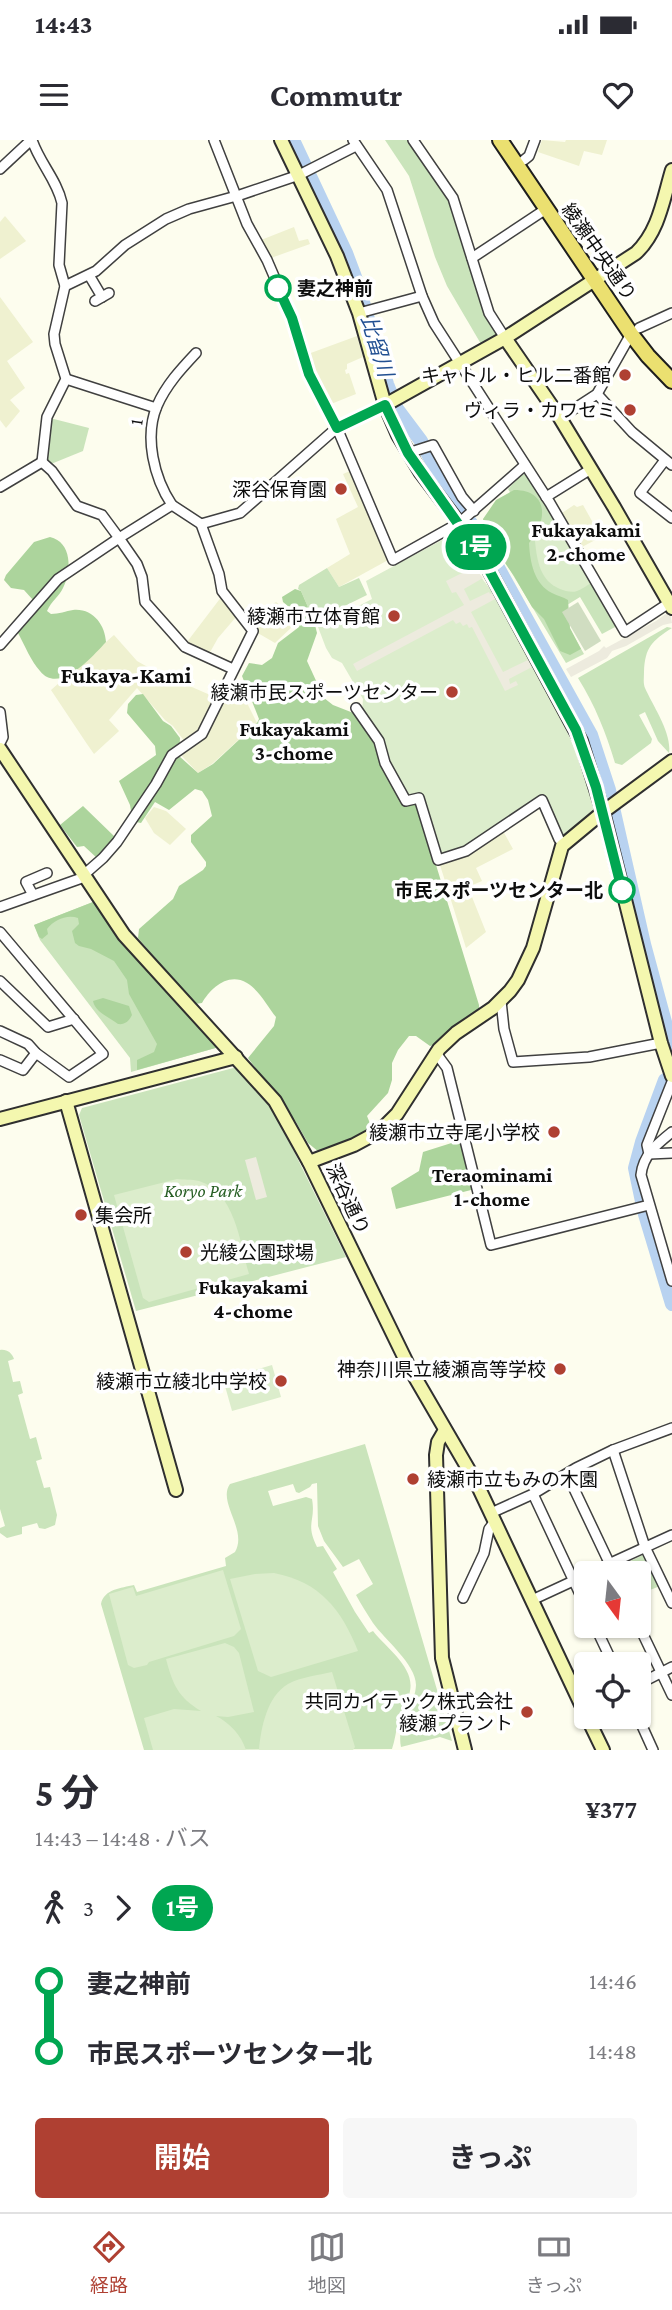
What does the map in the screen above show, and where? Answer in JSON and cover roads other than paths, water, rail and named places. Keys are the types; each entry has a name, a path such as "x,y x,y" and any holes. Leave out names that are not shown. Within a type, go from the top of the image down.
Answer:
{"main road":[{"name":"綾瀬中央通り","path":"500,140 546,209 599,278"},
{"name":"綾瀬中央通り","path":"510,140 635,331 648,356 672,381"},
{"name":"綾瀬中央通り","path":"635,331 672,368"}],"street":[{"path":"0,169 32,140 62,203 60,265 65,286 54,334 66,379 47,417 42,462"},
{"path":"214,140 247,224 267,260 292,318 309,374 337,428 393,560 467,516 525,465"},
{"path":"281,140 306,171 391,402 419,450 467,516"},
{"path":"65,286 89,275 125,245 166,219 306,171 354,143 387,190 422,296 434,323 546,497 625,632 671,604 560,418 489,313 453,198 413,140"},
{"path":"524,160 529,156 535,140"},
{"path":"201,524 240,513 337,428 391,402 505,338 636,253 651,236 672,170"},
{"path":"472,258 546,209"},
{"path":"89,275 102,297"},
{"path":"360,313 422,296"},
{"path":"560,418 597,394 635,331 672,313"},
{"name":"1","path":"172,505 161,484 153,454 152,435 156,408 176,375 196,353"},
{"path":"66,379 156,408"},
{"path":"597,394 632,432 669,463 640,493 672,518"},
{"path":"419,450 433,445 462,497 483,559 576,730 608,808 661,1043 672,1076"},
{"path":"0,487 42,462"},
{"path":"42,462 52,471 77,506 103,515 137,564 142,577 145,602 185,648 233,669"},
{"path":"546,497 591,469"},
{"path":"0,645 58,579 172,505 201,524 219,574 222,591 253,632 202,734 172,755 156,784 103,859 79,879 0,907"},
{"path":"356,708 379,741 385,763 405,801 419,797 438,860 466,850 542,800 563,844"},
{"path":"0,712 3,737 0,743"},
{"name":"深谷通り","path":"0,749 136,948 275,1101 309,1162 392,1333 465,1462 574,1687"},
{"path":"309,1162 362,1142 380,1131 402,1107 436,1053 456,1033 501,1001 527,964 563,844 672,761"},
{"path":"33,895 26,881 47,873"},
{"path":"0,932 103,1054 69,1077 28,1044 0,1031"},
{"path":"0,981 48,1027 74,1019"},
{"path":"501,1001 504,1029 513,1062 589,1057 661,1043"},
{"path":"0,1060 23,1070 36,1053"},
{"path":"436,1053 447,1068 491,1245 645,1206"},
{"path":"0,1119 236,1057"},
{"path":"649,1153 647,1145 672,1082"},
{"path":"66,1101 176,1490"},
{"path":"672,1132 649,1153 641,1175 645,1206 672,1281"},
{"path":"649,1153 672,1153"},
{"path":"463,1598 484,1553 493,1517 613,1450 672,1428"},
{"path":"445,1430 438,1441 436,1455 440,1630 444,1671 466,1750"},
{"path":"613,1450 645,1547 672,1603"},
{"path":"567,1474 608,1561"},
{"path":"533,1494 574,1581 533,1600"},
{"path":"614,1561 672,1535"},
{"path":"645,1638 672,1695"},
{"path":"651,1678 672,1667"},
{"name":"深谷通り","path":"593,1729 603,1750"},
{"path":"643,1729 653,1750"}],"waterway":[{"name":"比留川","path":"293,140 346,253 397,409 421,441 448,492 481,537 591,735 609,790 644,944 672,1048"},
{"name":"比留川","path":"665,1080 635,1168 644,1211 672,1304"}],"place":[{"name":"妻之神前","path":"278,288"},
{"name":"キャトル・ヒル二番館","path":"625,375"},
{"name":"ヴィラ・カワセミ","path":"630,410"},
{"name":"深谷保育園","path":"341,489"},
{"name":"綾瀬市立体育館","path":"394,616"},
{"name":"綾瀬市民スポーツセンター","path":"452,692"},
{"name":"市民スポーツセンター北","path":"622,890"},
{"name":"綾瀬市立寺尾小学校","path":"554,1132"},
{"name":"集会所","path":"81,1215"},
{"name":"光綾公園球場","path":"186,1252"},
{"name":"神奈川県立綾瀬高等学校","path":"560,1369"},
{"name":"綾瀬市立綾北中学校","path":"281,1381"},
{"name":"綾瀬市立もみの木園","path":"413,1479"},
{"name":"共同カイテック株式会社 綾瀬プラント","path":"527,1712"}],"district":[{"name":"Fukayakami 2-chome","path":"586,542"},
{"name":"Fukaya-Kami","path":"126,675"},
{"name":"Fukayakami 3-chome","path":"294,741"},
{"name":"Teraominami 1-chome","path":"492,1187"},
{"name":"Fukayakami 4-chome","path":"253,1299"}],"park label":[{"name":"Koryo Park","path":"203,1190"}]}
